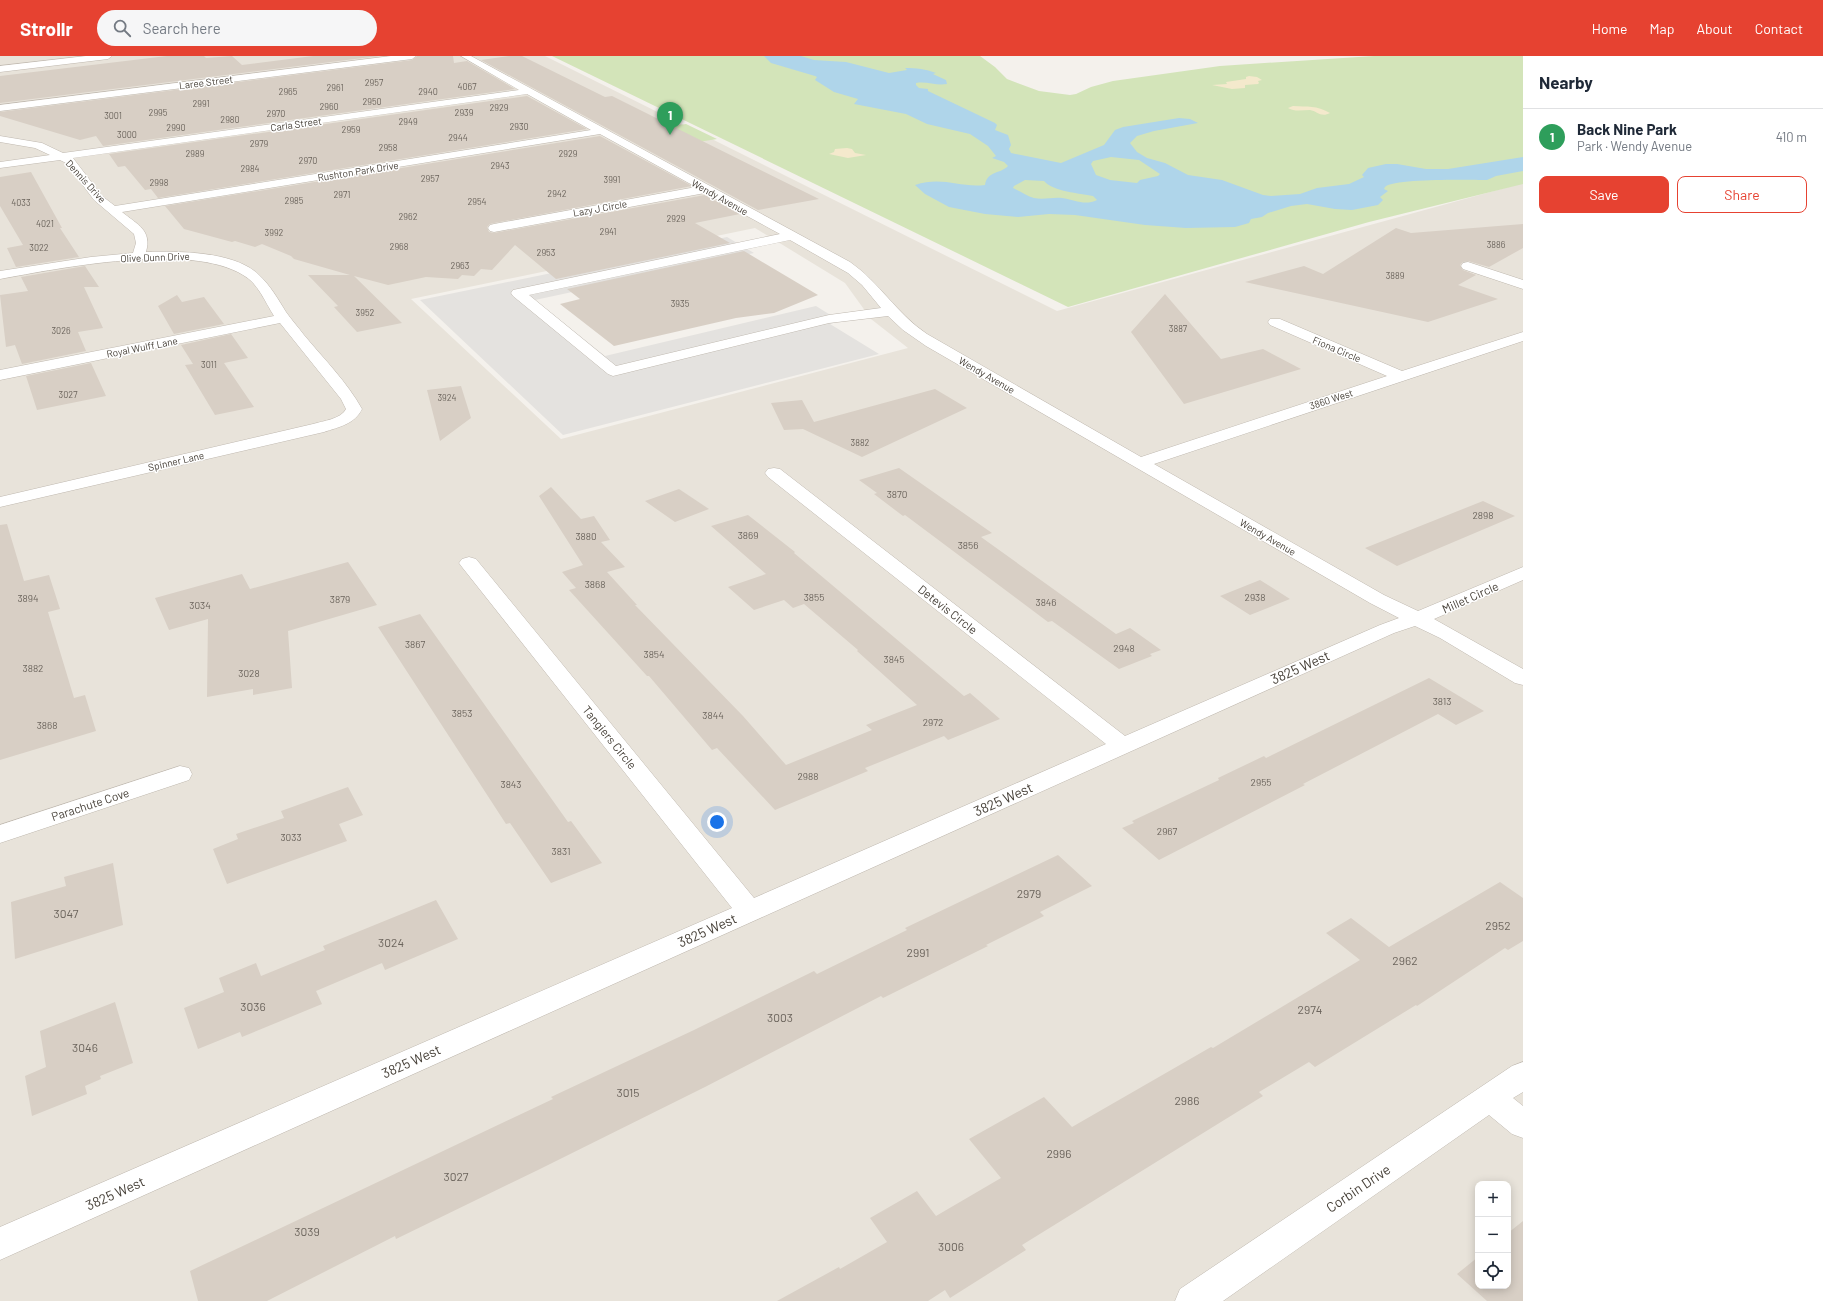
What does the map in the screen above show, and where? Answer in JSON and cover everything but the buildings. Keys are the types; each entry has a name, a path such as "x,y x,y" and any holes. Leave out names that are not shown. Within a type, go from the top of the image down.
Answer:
{"street":[{"path":"0,68 108,56"},
{"name":"Laree Street","path":"0,108 412,56"},
{"name":"Wendy Avenue","path":"465,56 860,275 891,311 912,331 931,343 1377,599 1447,634 1523,678"},
{"name":"Carla Street","path":"0,165 529,91"},
{"name":"Rushton Park Drive","path":"114,210 602,131"},
{"name":"Dennis Drive","path":"0,139 38,145 70,161 98,198 114,210 140,234 142,243 138,256"},
{"name":"Lazy J Circle","path":"494,228 706,189"},
{"path":"791,236 518,293 613,371 829,319 891,311"},
{"name":"Olive Dunn Drive","path":"0,275 138,256 184,255 216,259 239,266 255,278 284,318 348,398 354,409 351,415"},
{"path":"1468,266 1523,285"},
{"name":"Royal Wulff Lane","path":"0,375 284,318"},
{"name":"Fiona Circle","path":"1275,322 1400,376"},
{"name":"3860 West","path":"1139,463 1523,336"},
{"name":"Spinner Lane","path":"0,502 318,428 343,420 351,415"},
{"name":"Detevis Circle","path":"774,473 1123,746"},
{"name":"Tangiers Circle","path":"469,563 750,911"},
{"name":"Millet Circle","path":"1415,619 1441,610 1523,573"},
{"name":"3825 West","path":"0,1244 1380,632 1415,619"},
{"name":"Parachute Cove","path":"0,834 180,774"},
{"name":"Corbin Drive","path":"1193,1301 1523,1075"},
{"path":"1490,1098 1523,1124"}],"shaded area":[{"path":"0,56 545,56 1057,311 1523,183 1523,1301 0,1301","holes":["755,228 845,283 871,319 908,348 561,439 411,299"]},
{"path":"727,237 754,253 535,300 605,356 816,306 840,321 830,324 879,354 563,435 420,300"}],"green space":[{"path":"552,56 980,56 995,67 1007,79 1039,91 1070,95 1113,81 1220,66 1374,56 1523,56 1523,184 1369,222 1068,307"},
{"path":"686,124 717,139 656,149 626,133"}],"sand":[{"path":"1246,77 1257,77 1262,80 1258,81 1258,84 1245,85 1245,88 1232,89 1212,85 1227,84 1226,82 1246,79"},
{"path":"1293,106 1316,108 1330,113 1322,115 1310,110 1296,110 1288,108"},
{"path":"835,149 852,149 855,153 866,155 848,158 829,154 834,152"}],"water":[{"path":"764,56 801,56 814,60 846,62 889,73 907,70 905,68 921,69 936,73 933,74 946,80 947,84 916,83 916,85 919,88 928,89 928,91 995,123 997,125 995,130 1008,135 1011,145 1009,149 1011,153 1061,163 1104,145 1115,130 1123,127 1179,118 1190,119 1198,123 1154,131 1137,136 1130,143 1137,152 1147,158 1165,163 1188,175 1222,180 1263,195 1271,196 1300,194 1317,188 1349,184 1364,177 1362,175 1368,168 1386,164 1397,164 1426,169 1448,169 1523,157 1523,171 1496,176 1487,180 1433,180 1392,184 1385,187 1384,189 1388,191 1380,197 1383,200 1378,205 1352,210 1335,209 1307,204 1291,206 1268,213 1262,217 1251,219 1249,223 1235,227 1186,228 1145,225 1075,215 1049,214 1018,217 985,214 949,207 925,194 915,185 943,182 967,185 985,185 988,177 1008,166 1004,162 992,158 996,156 988,146 970,134 927,124 906,114 854,104 858,99 834,92 815,80 817,77 815,76 771,63","holes":["1111,157 1139,160 1160,174 1158,176 1140,180 1137,183 1110,180 1096,175 1091,164 1093,161","1025,180 1044,181 1054,188 1067,192 1093,196 1097,200 1084,203 1062,198 1034,198 1013,188"]}],"place":[{"name":"Back Nine Park","path":"670,135"}]}
